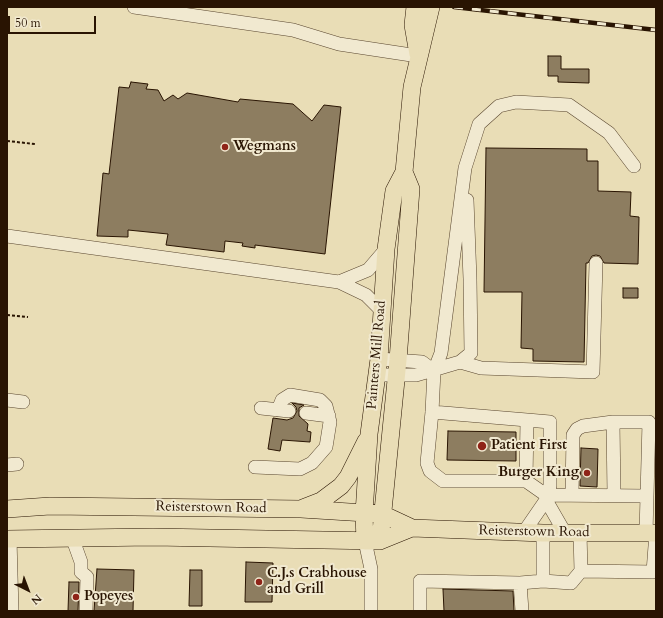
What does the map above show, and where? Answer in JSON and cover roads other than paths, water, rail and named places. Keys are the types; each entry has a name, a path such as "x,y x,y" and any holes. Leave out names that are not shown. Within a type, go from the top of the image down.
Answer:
{"main road":[{"name":"Painters Mill Road","path":"415,7 413,25 418,56"},
{"name":"Painters Mill Road","path":"373,541 364,514 369,434 378,367 386,249 394,190 404,172 412,87 418,56 426,32 431,7"},
{"name":"Painters Mill Road","path":"373,541 382,514 397,367 411,189 404,172"},
{"path":"301,509 321,501 341,486 348,477 369,434"},
{"name":"Reisterstown Road","path":"7,509 50,506 301,509 382,514 412,528"},
{"name":"Reisterstown Road","path":"9,539 153,536 373,541 412,528 543,533 652,533"}],"street":[{"path":"134,7 293,30 339,44 418,56"},
{"path":"581,571 572,533 546,497 526,481 451,482 443,481 430,471 427,463 434,370 441,353 465,168 479,124 499,106 516,102 569,104 609,133 634,166"},
{"path":"378,367 397,367 416,375 460,362 470,353 470,279 465,168"},
{"path":"7,236 339,282 366,296 381,310"},
{"path":"339,282 368,270 386,249"},
{"path":"460,362 481,368 593,372 596,263"},
{"path":"255,467 300,469 312,463 326,447 330,422 326,406 320,400 307,397 290,395 282,400 283,411 260,408"},
{"path":"7,400 23,402"},
{"path":"432,412 550,422 550,486 546,497 524,532"},
{"path":"306,413 329,416"},
{"path":"526,481 527,420"},
{"path":"572,495 573,435 577,429 584,426 613,422 649,422 646,496 652,533 653,572 581,571"},
{"path":"613,422 614,495"},
{"path":"546,497 572,495 646,496"},
{"path":"543,533 543,581"},
{"path":"72,537 82,562 81,572 87,578 86,611"},
{"path":"9,539 12,611"},
{"path":"371,611 373,541"},
{"path":"420,611 420,581 520,583 543,581 571,583 581,571"},
{"path":"520,583 522,611"}],"railway":[{"path":"454,7 656,30"}],"place":[{"name":"Wegmans","path":"225,147"},
{"name":"Patient First","path":"482,446"},
{"name":"Burger King","path":"587,473"},
{"name":"C.J.s Crabhouse and Grill","path":"259,582"},
{"name":"Popeyes","path":"76,597"}]}
